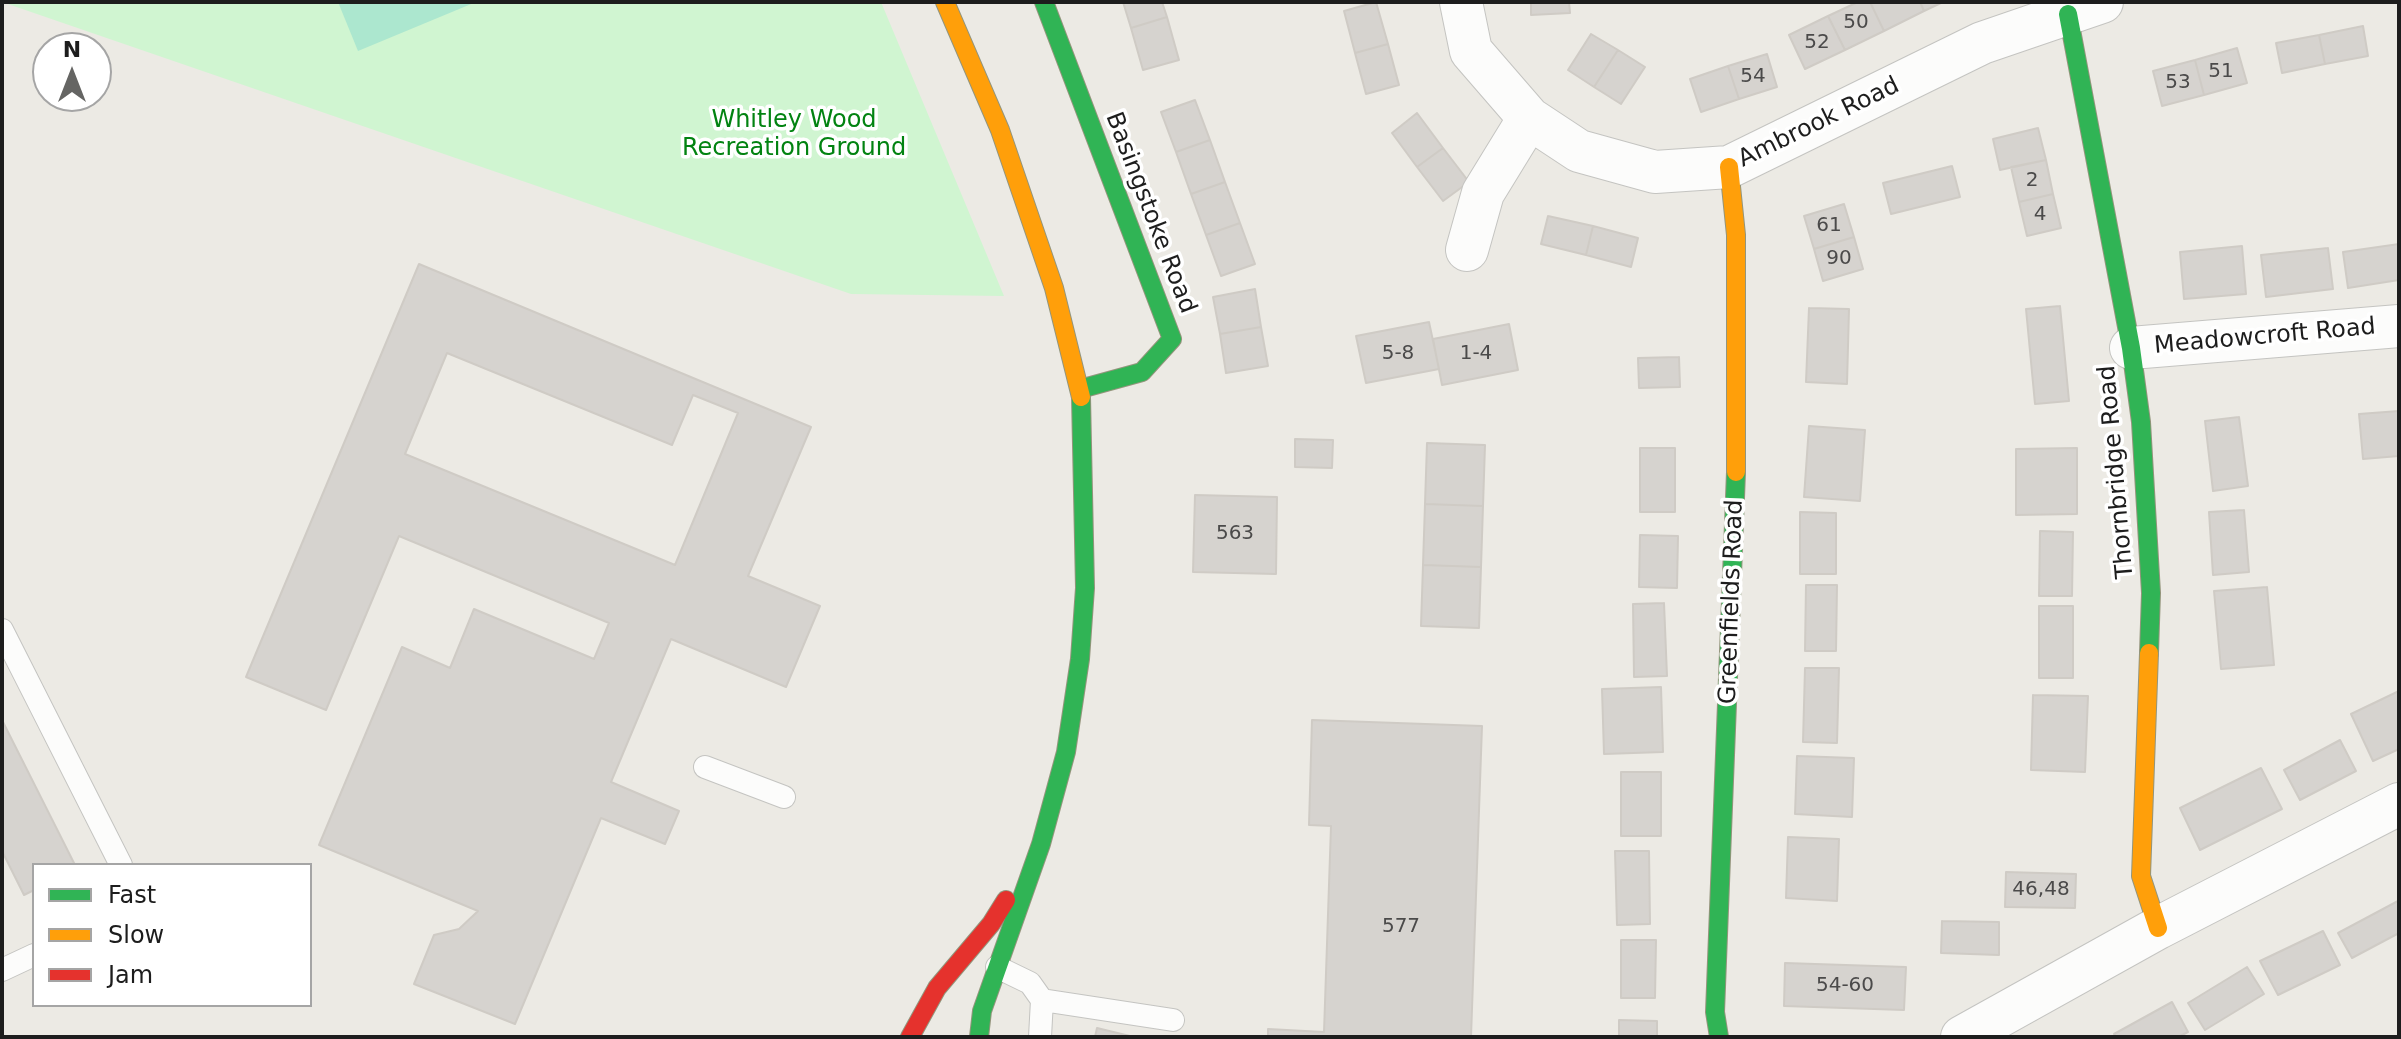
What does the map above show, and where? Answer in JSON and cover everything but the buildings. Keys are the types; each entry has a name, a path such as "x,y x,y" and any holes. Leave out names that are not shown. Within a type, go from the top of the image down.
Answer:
{"street":[{"path":"945,2 1005,145 1054,288 1080,389 1085,588 1080,659 1066,752 1041,844 982,1011 979,1037"},
{"name":"Basingstoke Road","path":"1044,2 1172,339 1142,372 1080,389"},
{"name":"Ambrook Road","path":"1461,2 1471,51 1529,118 1579,151 1655,172 1729,167 1982,43 2085,8"},
{"name":"Thornbridge Road","path":"2085,8 2141,422 2151,593 2141,876 2158,928"},
{"path":"1467,250 1483,193 1529,118"},
{"name":"Greenfields Road","path":"1719,1037 1715,1012 1736,524 1736,235 1729,167"},
{"name":"Meadowcroft Road","path":"2131,348 2399,326"},
{"path":"1962,1037 2158,928 2399,804"},
{"path":"910,1037 937,988 991,924 1041,844"}],"lane":[{"path":"2,630 120,863"},
{"path":"705,767 784,797"},
{"path":"2,970 32,956"},
{"path":"997,967 1030,983 1042,1000 1040,1037"},
{"path":"1042,1000 1173,1020"}],"green space":[{"name":"Whitley Wood Recreation Ground","path":"2,2 881,2 1004,296 851,294 112,40 112,32 89,32"},
{"path":"338,2 476,2 358,51"}],"traffic: fast":[{"path":"1044,2 1172,339 1142,372 1080,389"},
{"path":"2068,14 2131,348 2141,422 2151,593 2149,653"},
{"path":"979,1037 982,1011 1041,844 1066,752 1080,659 1085,588 1081,397"},
{"path":"1719,1037 1715,1012 1736,472"}],"traffic: slow":[{"path":"945,2 1000,130 1054,288 1081,397"},
{"path":"1729,167 1736,235 1736,472"},
{"path":"2149,653 2141,876 2158,928"}],"traffic: jam":[{"path":"910,1037 937,988 991,924 1006,900"}]}
